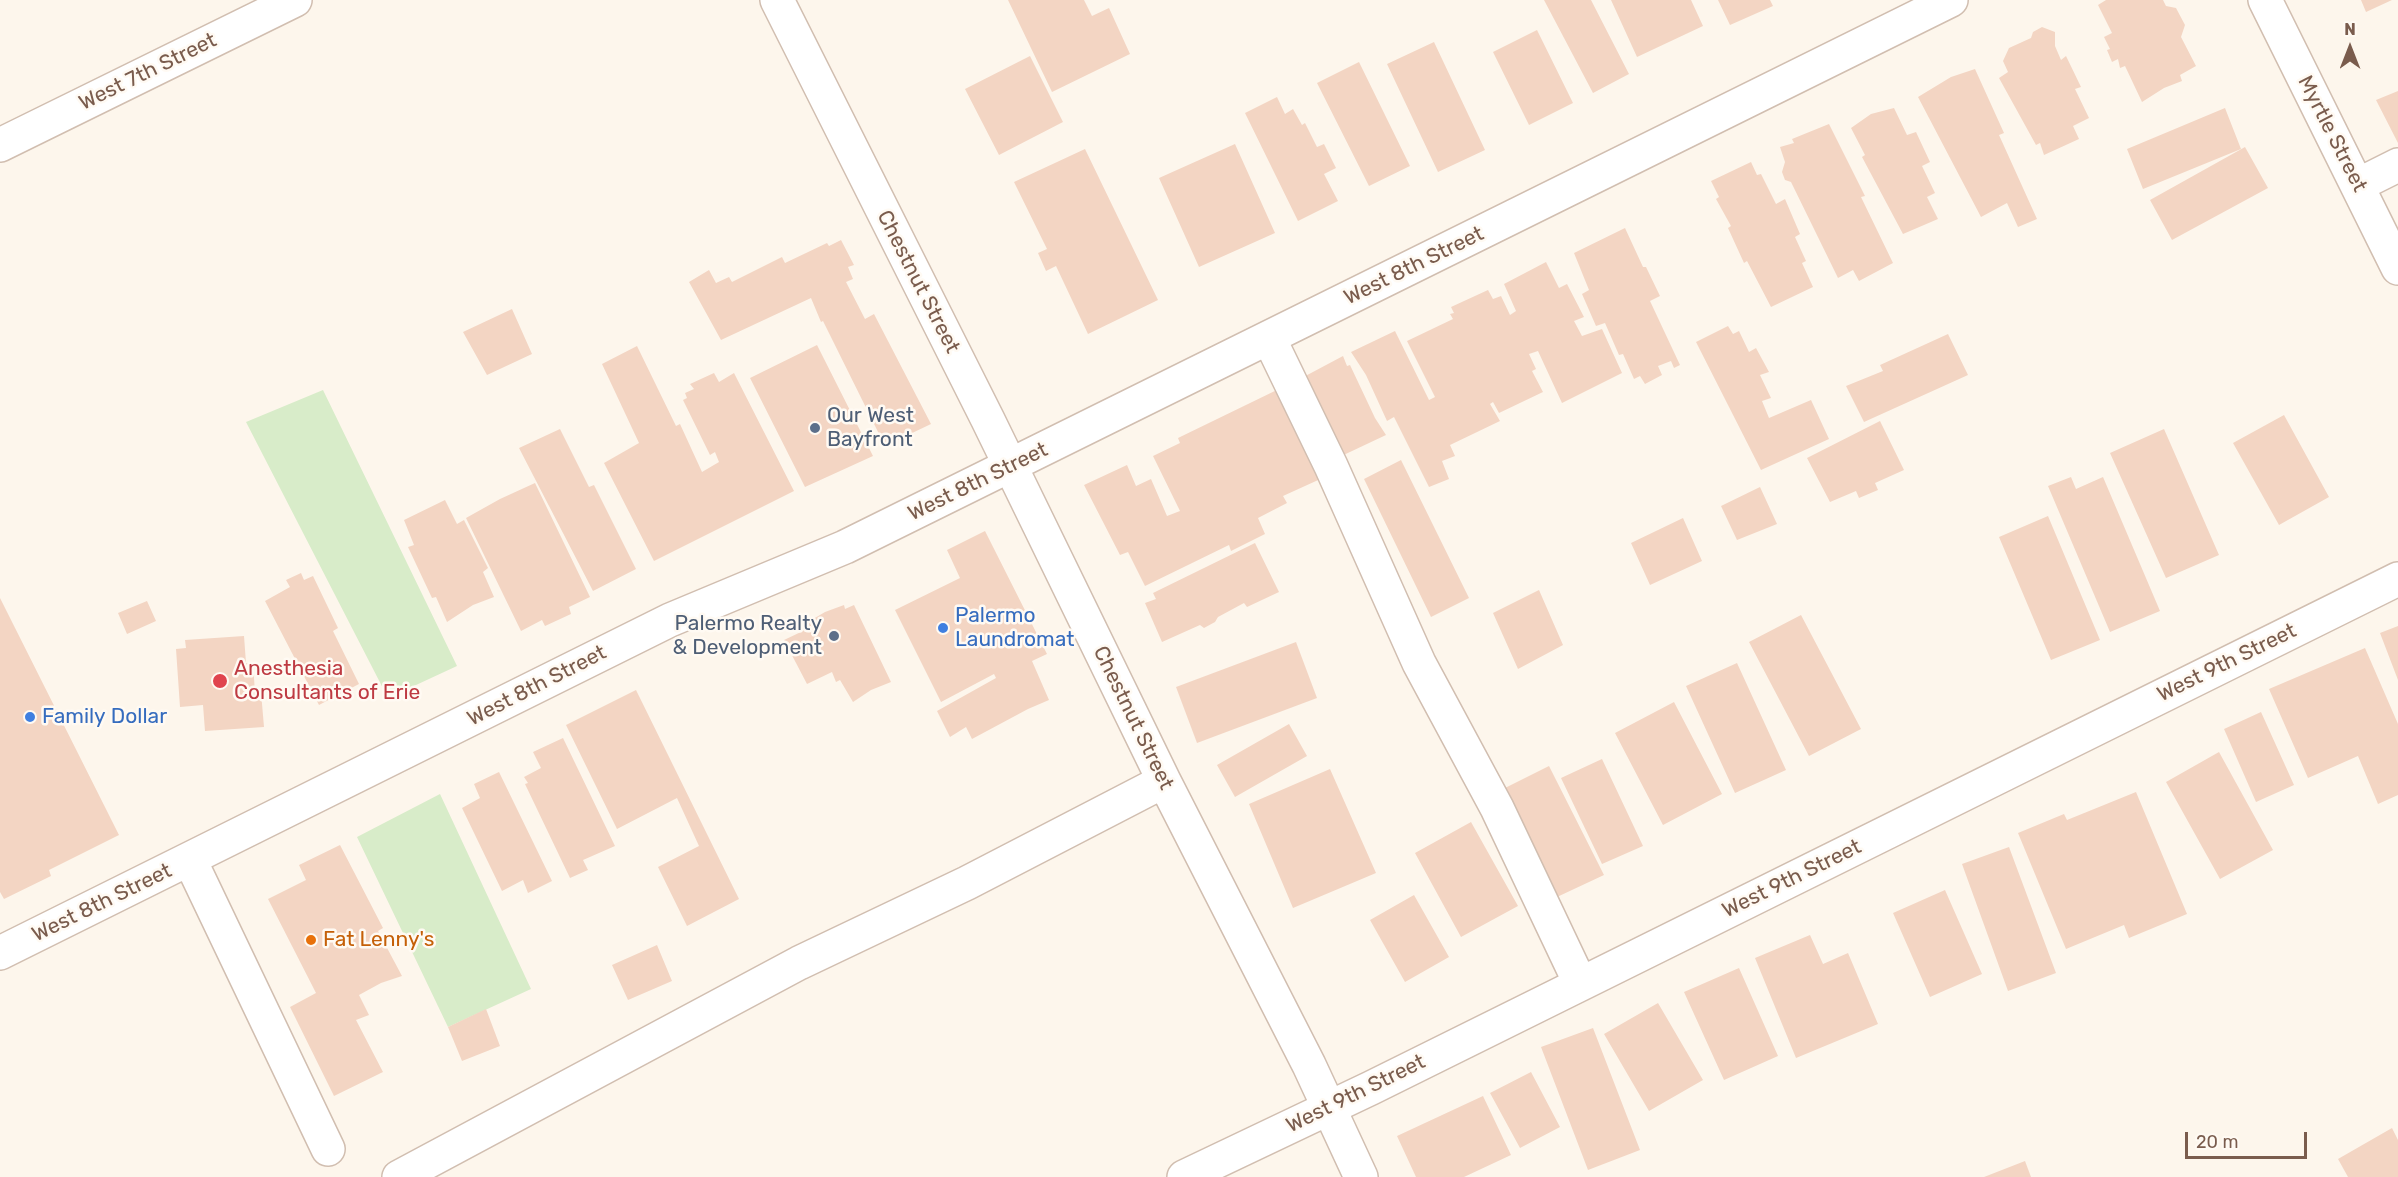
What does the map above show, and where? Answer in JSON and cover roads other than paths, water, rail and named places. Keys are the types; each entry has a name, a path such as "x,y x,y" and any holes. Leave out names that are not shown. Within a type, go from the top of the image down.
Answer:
{"street":[{"name":"West 7th Street","path":"0,145 295,0"},
{"name":"Chestnut Street","path":"777,0 1164,782 1330,1108 1361,1177"},
{"name":"West 8th Street","path":"0,953 670,620 845,547 1269,338 1908,10 1951,0"},
{"name":"Myrtle Street","path":"2265,0 2398,268"},
{"path":"2358,185 2398,165"},
{"path":"1269,338 1331,466 1419,663 1497,808 1580,983"},
{"name":"West 9th Street","path":"1184,1177 1330,1108 2398,579"},
{"path":"399,1177 799,963 967,883 1164,782"},
{"path":"190,860 328,1149"}],"place":[{"name":"Our West Bayfront","path":"815,428"},
{"name":"Palermo Laundromat","path":"943,628"},
{"name":"Palermo Realty & Development","path":"834,636"},
{"name":"Anesthesia Consultants of Erie","path":"220,681"},
{"name":"Family Dollar","path":"30,717"},
{"name":"Fat Lenny's","path":"311,940"}]}
